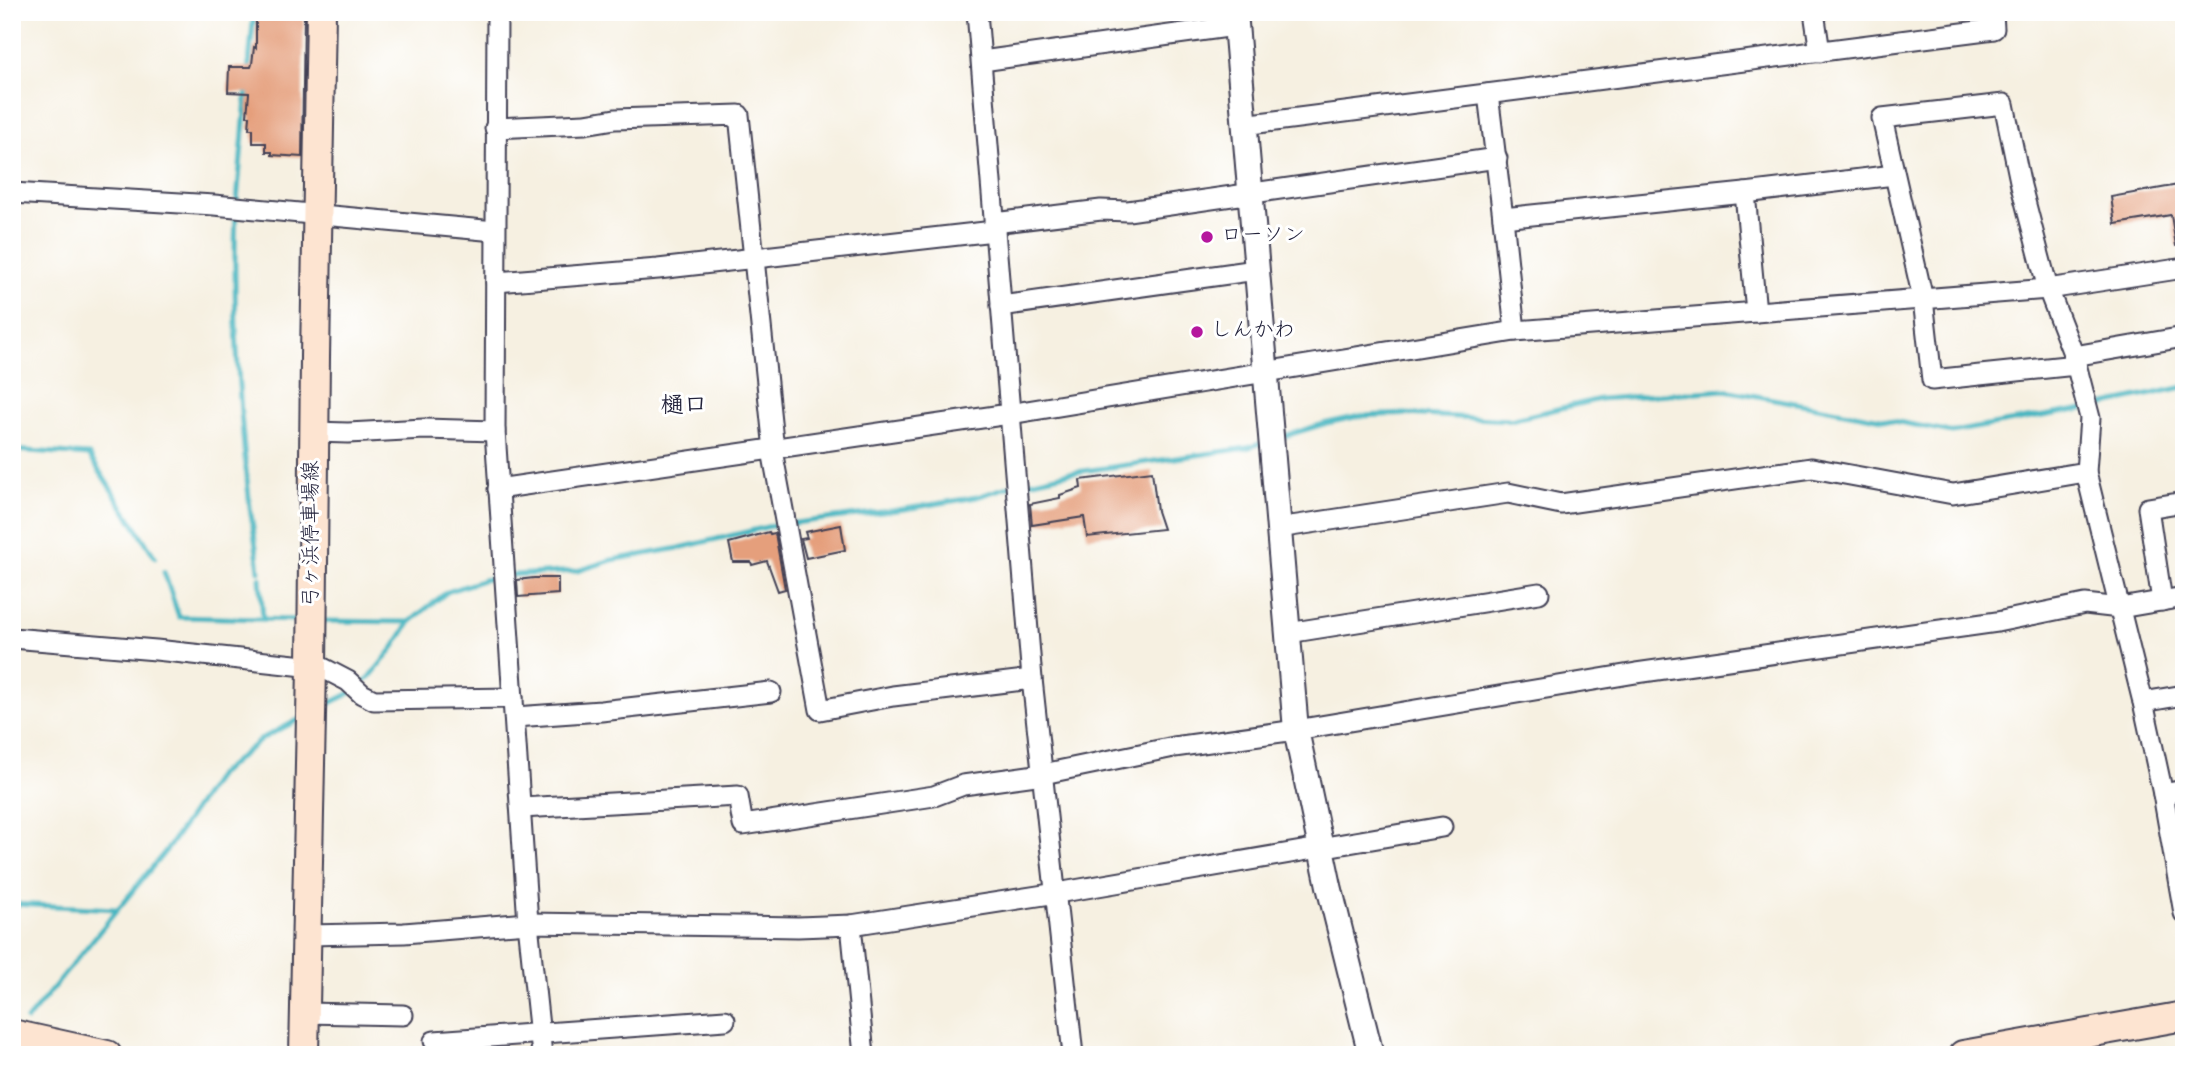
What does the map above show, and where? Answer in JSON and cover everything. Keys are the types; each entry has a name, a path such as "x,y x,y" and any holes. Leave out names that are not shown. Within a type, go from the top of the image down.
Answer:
{"main road":[{"name":"弓ヶ浜停車場線","path":"304,1055 321,12"},
{"path":"1963,1055 2184,1016"},
{"path":"12,1034 107,1055"}],"street":[{"path":"497,12 495,431 528,923 542,1055"},
{"path":"977,12 1032,680 1073,1055"},
{"path":"1814,12 1820,52"},
{"path":"1243,125 1994,29 1993,12"},
{"path":"982,61 1235,19 1296,730 1371,1055"},
{"path":"1488,94 1515,331"},
{"path":"2184,337 2075,361 1932,380 1923,299 1882,118 2004,104 2021,186 2048,289 2075,361 2090,418 2085,472 2143,702 2184,913"},
{"path":"495,128 739,116 773,450 820,710 893,696 1032,680"},
{"path":"496,282 754,258 994,227 1101,210 1128,211 1497,158"},
{"path":"1503,218 1894,175"},
{"path":"12,193 214,205 495,231"},
{"path":"1745,193 1756,312"},
{"path":"498,489 1009,414 1515,331 2048,289 2184,268"},
{"path":"1001,306 1256,270"},
{"path":"314,432 424,429 495,431"},
{"path":"1278,528 1508,492 1561,504 1812,468 1954,494 2085,472"},
{"path":"2162,601 2148,508 2184,502"},
{"path":"1288,633 1539,593"},
{"path":"521,808 738,796 743,825 934,796 963,785 1043,774 1174,747 1296,730 1636,673 1997,622 2085,604 2120,608 2184,597"},
{"path":"12,638 323,668 374,699 601,711 771,692"},
{"path":"2143,702 2184,695"},
{"path":"2163,794 2184,790"},
{"path":"308,935 404,933 528,923 798,927 851,925 1443,827"},
{"path":"851,925 864,1055"},
{"path":"305,1013 403,1015"},
{"path":"433,1041 725,1020"}],"building":[{"path":"256,13 304,14 302,157 272,155 272,152 266,152 266,143 253,143 253,129 249,129 250,116 247,116 249,93 228,92 229,67 251,67 254,47 256,48"},
{"path":"2184,184 2184,245 2176,246 2171,215 2115,224 2111,197"},
{"path":"1152,471 1157,511 1163,529 1087,537 1084,517 1032,525 1030,504 1060,498 1060,495 1081,488 1080,480"},
{"path":"841,525 845,550 806,558 801,539 807,538 805,532"},
{"path":"769,532 775,533 785,589 778,591 767,561 752,565 751,562 733,562 729,543"},
{"path":"558,578 558,594 518,597 517,580"}],"waterway":[{"path":"248,73 254,12"},
{"path":"237,202 247,86"},
{"path":"236,211 235,285 240,396 259,571"},
{"path":"2092,407 2184,387"},
{"path":"1278,438 1360,416 1404,414 1510,420 1600,399 1725,390 1952,432 2083,409"},
{"path":"1020,484 1069,473 1247,448 1265,442"},
{"path":"12,450 89,455 155,557"},
{"path":"360,686 394,647 410,622 447,592 483,580 512,575 577,571 612,560 679,548 771,526 977,497 1010,486"},
{"path":"164,572 179,617 301,620"},
{"path":"260,578 263,619"},
{"path":"323,621 410,622"},
{"path":"321,708 352,692"},
{"path":"27,1020 168,848 218,775 263,738 302,718"},
{"path":"12,904 117,909"}],"place":[{"name":"ローソン","path":"1207,237"},
{"name":"しんかわ","path":"1197,332"}],"district":[{"name":"樋口","path":"684,407"}]}
